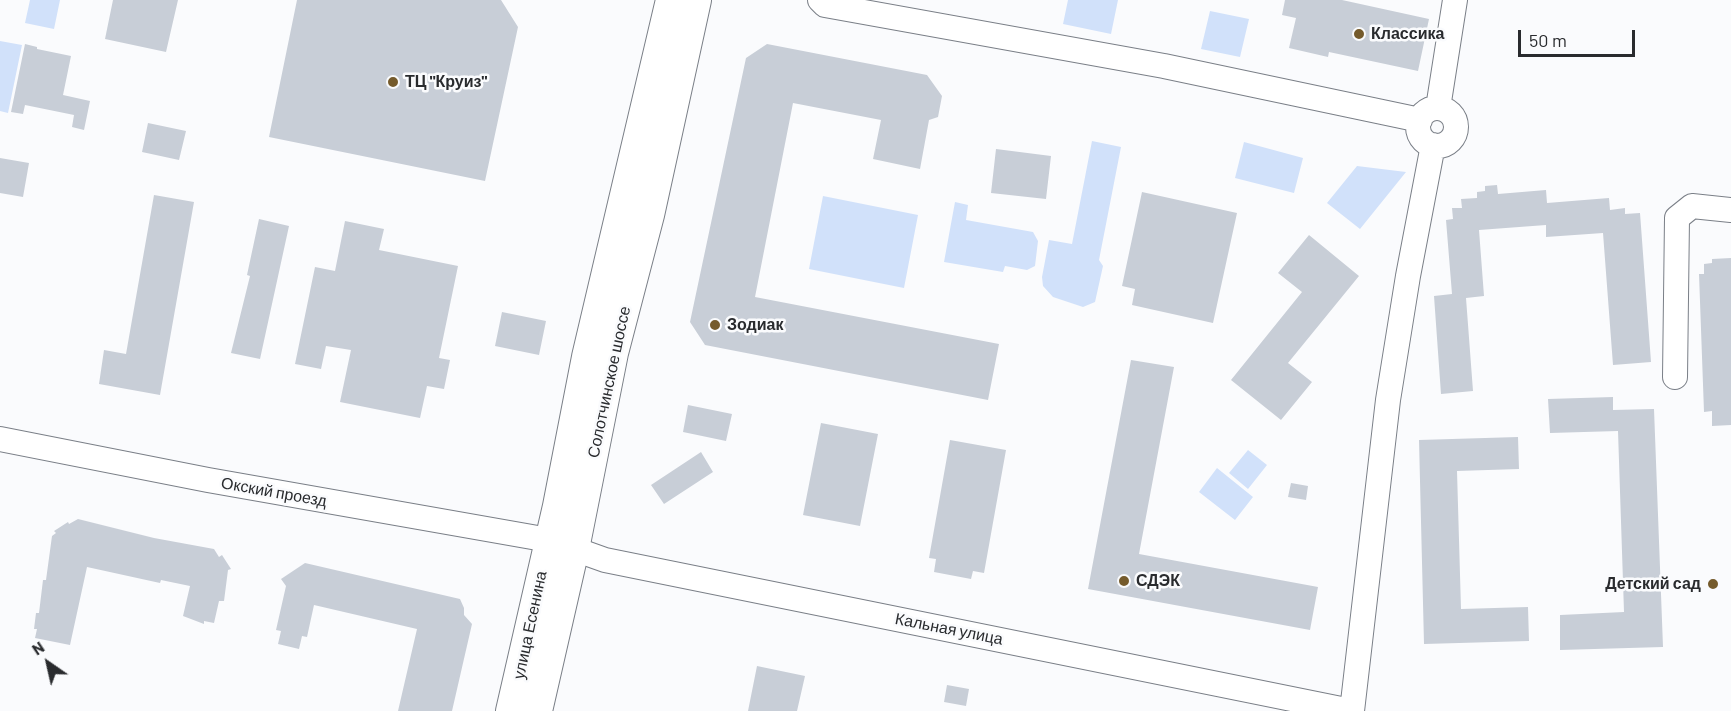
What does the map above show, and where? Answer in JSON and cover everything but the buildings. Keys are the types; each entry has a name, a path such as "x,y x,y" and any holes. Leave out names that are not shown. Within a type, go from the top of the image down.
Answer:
{"main road":[{"name":"Солотчинское шоссе","path":"635,212 671,0"},
{"name":"Солотчинское шоссе","path":"561,544 558,506 587,357 635,212 696,0"},
{"name":"улица Есенина","path":"511,711 561,544"},
{"name":"улица Есенина","path":"537,711 561,544"}],"street":[{"path":"820,0 825,5 1429,114 1446,110 1452,115 1456,129 1448,142 1433,145 1421,136 1419,128 1429,114 1455,0"},
{"path":"1351,711 1388,400 1408,276 1433,145"},
{"path":"1675,377 1677,218 1692,206 1731,210"},
{"name":"Окский проезд","path":"0,439 218,482 561,544"},
{"name":"Кальная улица","path":"561,544 605,560 1211,682 1312,705 1351,711"}],"shaded area":[{"path":"30,0 60,0 54,29 25,23"},
{"path":"1068,0 1118,0 1111,34 1063,24"},
{"path":"1210,11 1249,19 1240,57 1201,49"},
{"path":"0,41 22,45 8,113 0,111"},
{"path":"1092,141 1121,147 1099,260 1103,266 1095,302 1083,307 1053,297 1043,286 1042,277 1049,240 1072,244"},
{"path":"1244,142 1303,158 1294,193 1235,178"},
{"path":"1357,166 1406,172 1360,229 1327,203"},
{"path":"823,196 918,215 904,288 809,269"},
{"path":"955,202 968,205 966,220 1033,232 1038,241 1035,266 1027,270 1005,266 1003,272 944,262"},
{"path":"1248,450 1267,465 1248,489 1229,473"},
{"path":"1217,468 1253,497 1235,520 1199,492"}],"place":[{"name":"Классика","path":"1359,34"},
{"name":"ТЦ \"Круиз\"","path":"393,82"},
{"name":"Зодиак","path":"715,325"},
{"name":"СДЭК","path":"1124,581"},
{"name":"Детский сад","path":"1713,584"}]}
